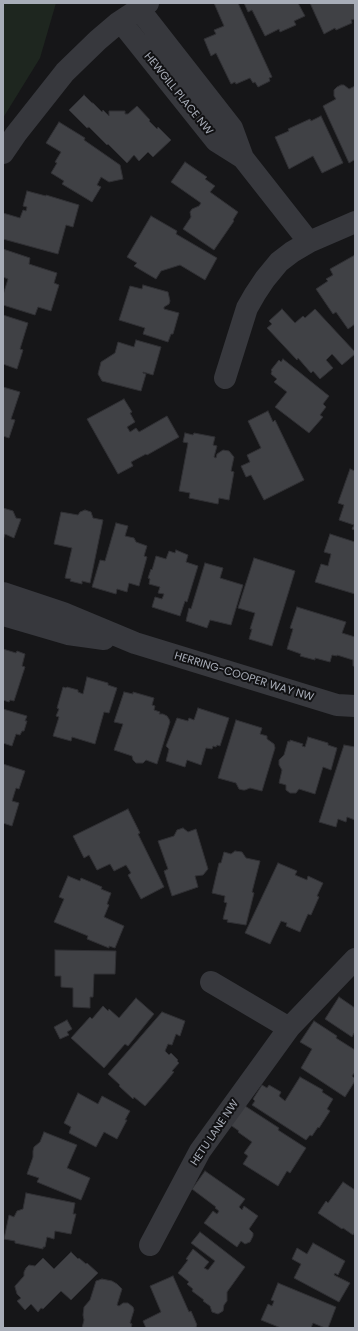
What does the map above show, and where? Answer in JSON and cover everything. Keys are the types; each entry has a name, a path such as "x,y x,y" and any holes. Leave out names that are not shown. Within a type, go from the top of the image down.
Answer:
{"street":[{"path":"3,153 16,134 65,72 98,40 144,6"},
{"name":"HEWGILL PLACE NW","path":"144,6 232,128 243,158 309,242"},
{"name":"HEWGILL PLACE NW","path":"121,22 216,141 243,158"},
{"path":"225,378 247,308 265,279 279,262 309,242 355,222"},
{"name":"HERRING-COOPER WAY NW","path":"3,593 63,613 135,644 337,705 355,706"},
{"name":"HERRING-COOPER WAY NW","path":"3,615 68,634 135,644"},
{"name":"HETU LANE NW","path":"150,1245 200,1151 290,1028 355,959"},
{"path":"211,982 290,1028"}],"shaded area":[{"path":"3,3 56,3 40,58 3,118"}],"building":[{"path":"214,3 238,3 272,77 269,78 270,81 258,87 250,78 236,84 235,82 231,84 216,53 211,56 204,39 216,34 214,30 224,26"},
{"path":"244,3 298,3 305,16 294,21 296,25 280,32 279,29 265,36 252,10 248,12"},
{"path":"310,3 355,3 355,19 351,20 352,23 336,30 335,28 324,34"},
{"path":"341,85 344,85 349,89 355,86 355,162 354,160 349,163 323,106 336,99 334,96 334,90"},
{"path":"84,95 102,112 103,110 109,116 109,111 125,111 125,114 128,114 137,106 157,129 158,127 171,140 153,157 148,152 139,161 134,155 127,163 108,144 107,145 89,127 87,128 69,110"},
{"path":"321,116 343,163 322,173 313,156 289,169 275,137 289,131 288,129 310,119 311,121"},
{"path":"59,122 85,138 84,140 120,165 123,179 109,182 101,177 97,185 101,187 92,202 62,184 64,181 51,173 61,152 46,143"},
{"path":"185,162 207,177 205,179 215,186 210,192 238,212 233,220 234,221 214,250 183,229 191,217 190,212 192,209 199,206 201,203 171,182"},
{"path":"27,191 79,205 73,227 66,225 58,254 3,239 3,213 20,218 23,210 26,211 27,207 23,206"},
{"path":"151,216 177,231 176,234 217,258 205,280 180,265 161,271 156,279 134,266 137,263 127,257"},
{"path":"3,249 30,258 29,264 57,273 54,283 59,285 51,311 38,307 35,315 3,305 3,295 8,279 3,277"},
{"path":"355,255 355,324 348,329 336,312 333,314 316,289 328,281 326,279 333,275 330,269"},
{"path":"143,285 168,292 170,301 164,309 179,313 173,334 171,334 168,342 143,334 145,328 119,320 130,286 142,289"},
{"path":"282,309 295,323 303,316 305,318 315,309 355,352 355,354 342,365 332,354 326,360 333,368 320,379 313,371 311,373 298,358 297,360 267,328 272,324 269,321"},
{"path":"3,315 28,323 20,349 23,350 17,369 3,364"},
{"path":"136,340 161,347 153,375 143,372 146,374 141,391 102,381 98,374 101,362 115,353 118,342 134,347"},
{"path":"283,359 329,396 323,404 326,407 320,415 323,417 309,433 275,407 287,392 274,382 277,379 271,374 271,370 279,360 281,362"},
{"path":"3,387 20,392 11,419 15,420 9,438 3,436"},
{"path":"124,399 132,412 130,413 135,422 127,427 130,432 136,428 139,432 167,416 179,437 131,462 133,466 118,474 87,419"},
{"path":"268,411 273,422 275,420 304,480 264,500 251,475 246,477 241,466 250,462 247,455 261,448 248,421"},
{"path":"185,433 215,437 213,445 217,446 214,457 216,458 217,454 223,450 229,451 234,457 231,471 234,472 229,500 219,498 218,504 189,498 190,493 179,491 188,443 183,442"},
{"path":"350,469 355,471 355,530 352,529 354,525 339,520 344,505 338,503"},
{"path":"3,508 13,511 16,518 21,519 14,538 5,534 3,541"},
{"path":"85,510 91,512 93,518 103,520 90,583 82,581 82,584 65,578 72,548 54,544 61,512 78,515 80,512"},
{"path":"116,523 128,526 125,536 134,538 136,542 147,546 144,556 147,557 139,586 129,583 127,592 117,589 116,594 92,587 100,560 105,561"},
{"path":"330,534 355,542 355,594 315,582 321,564 328,566 331,554 324,552"},
{"path":"176,550 188,555 186,562 198,566 187,602 185,601 180,616 152,607 155,597 162,599 164,594 158,593 160,587 149,584 150,579 148,578 156,556 166,559 169,551 175,553"},
{"path":"254,558 295,571 272,646 249,639 252,629 250,629 255,613 238,608"},
{"path":"205,563 223,568 220,578 243,585 231,625 210,620 207,628 186,621"},
{"path":"297,607 346,622 342,633 355,637 355,666 353,666 353,660 337,655 332,655 330,662 300,656 301,654 287,649 293,629 290,628"},
{"path":"3,649 25,654 22,666 25,667 14,701 10,700 9,702 3,700"},
{"path":"87,677 108,683 108,685 117,688 109,713 104,712 95,744 72,737 71,741 53,736 59,717 56,716 59,709 57,708 63,687 78,690 78,692 83,694"},
{"path":"124,692 133,694 133,692 154,698 152,705 155,706 154,710 160,712 159,714 167,716 169,719 170,722 157,764 146,760 143,763 136,763 132,756 114,750 123,724 114,722"},
{"path":"198,708 229,718 220,746 213,746 212,749 206,748 201,765 187,760 185,767 166,761 169,749 166,746 177,718 188,721 189,718 194,720"},
{"path":"3,709 27,716 24,731 22,731 20,735 16,734 12,746 3,743"},
{"path":"236,720 262,728 260,734 267,736 267,739 274,744 275,748 262,791 250,788 245,790 239,789 236,783 218,778"},
{"path":"308,737 328,743 328,745 337,748 331,770 323,767 315,794 299,789 296,793 290,793 286,790 286,785 279,783 282,770 279,765 279,760 284,755 288,741 290,742 290,740 303,744 302,746 305,747"},
{"path":"344,745 355,747 355,820 347,817 346,822 338,819 336,827 319,822"},
{"path":"3,764 25,771 19,789 16,788 12,801 19,803 12,826 3,823"},
{"path":"128,809 140,833 138,834 164,887 141,899 128,875 131,873 126,865 114,871 110,864 97,870 89,855 84,858 73,836"},
{"path":"183,828 188,832 196,829 208,869 203,875 195,876 198,887 172,896 164,871 168,869 158,841 174,836 177,830"},
{"path":"235,851 242,852 246,858 260,861 246,925 227,922 228,920 223,919 227,903 224,902 225,896 212,893 219,863 221,863 224,852 231,854"},
{"path":"278,863 297,871 295,875 307,880 308,876 323,883 311,915 308,914 300,932 286,926 287,923 281,921 270,944 245,933"},
{"path":"68,876 80,881 81,878 102,887 101,889 111,893 107,904 109,905 104,917 124,926 115,948 109,946 109,948 87,939 88,936 54,922 64,899 59,897"},
{"path":"55,950 116,951 115,974 94,974 93,997 90,997 90,1008 73,1007 73,988 61,987 61,976 55,976"},
{"path":"339,997 355,1008 355,1034 354,1033 352,1037 325,1019"},
{"path":"136,998 154,1014 128,1046 125,1044 104,1068 71,1038 90,1017 92,1019 103,1006 119,1018"},
{"path":"162,1012 185,1021 180,1036 176,1034 172,1045 168,1044 165,1051 169,1055 171,1053 179,1063 172,1071 174,1072 145,1106 134,1097 133,1099 108,1074"},
{"path":"67,1020 72,1029 67,1032 69,1035 60,1039 54,1027"},
{"path":"314,1021 355,1050 355,1072 352,1076 355,1081 345,1097 301,1068 312,1049 300,1042"},
{"path":"300,1077 323,1090 322,1092 333,1099 327,1109 330,1111 319,1128 318,1127 312,1136 310,1135 306,1140 252,1105 255,1101 253,1099 262,1085 267,1088 269,1085 281,1092 279,1096 285,1101"},
{"path":"78,1093 98,1104 102,1096 130,1111 117,1139 104,1132 96,1147 69,1133 71,1127 64,1123"},
{"path":"242,1104 306,1148 290,1173 287,1171 278,1186 243,1164 248,1156 244,1153 252,1142 229,1124"},
{"path":"44,1132 77,1145 67,1168 90,1178 81,1200 37,1182 39,1178 27,1174 33,1157 34,1147 40,1142"},
{"path":"205,1171 245,1199 239,1207 242,1210 244,1206 258,1216 249,1229 253,1233 250,1242 245,1244 241,1241 237,1247 204,1223 213,1211 217,1214 219,1211 215,1208 216,1207 192,1189"},
{"path":"343,1182 355,1190 355,1232 353,1235 318,1213 326,1201 328,1203"},
{"path":"26,1193 75,1203 73,1214 76,1214 71,1234 55,1231 54,1239 47,1237 45,1247 43,1247 43,1249 4,1239 9,1215 14,1217 17,1211 23,1209"},
{"path":"200,1232 245,1267 227,1292 227,1301 224,1305 223,1311 218,1314 212,1312 210,1306 192,1291 193,1289 187,1284 189,1282 178,1273 188,1260 186,1259 193,1249 209,1262 204,1268 208,1270 215,1261 191,1243"},
{"path":"313,1243 345,1261 338,1275 335,1273 334,1275 350,1283 339,1302 294,1278 301,1264 292,1259 297,1248 307,1254"},
{"path":"71,1252 78,1259 79,1258 86,1264 87,1263 98,1273 71,1300 61,1291 38,1312 31,1304 25,1310 17,1301 21,1298 17,1294 15,1286 24,1276 26,1268 29,1265 35,1266 43,1258 54,1269"},
{"path":"173,1276 189,1312 191,1311 197,1328 146,1328 143,1321 161,1312 150,1286"},
{"path":"102,1279 112,1281 122,1289 117,1305 119,1306 123,1303 128,1303 133,1307 134,1310 130,1323 132,1324 131,1328 82,1328 84,1320 84,1307 90,1300 96,1281"},
{"path":"278,1283 336,1307 328,1328 313,1323 311,1328 281,1328 261,1320 268,1304 272,1306 274,1301 271,1300"}]}
